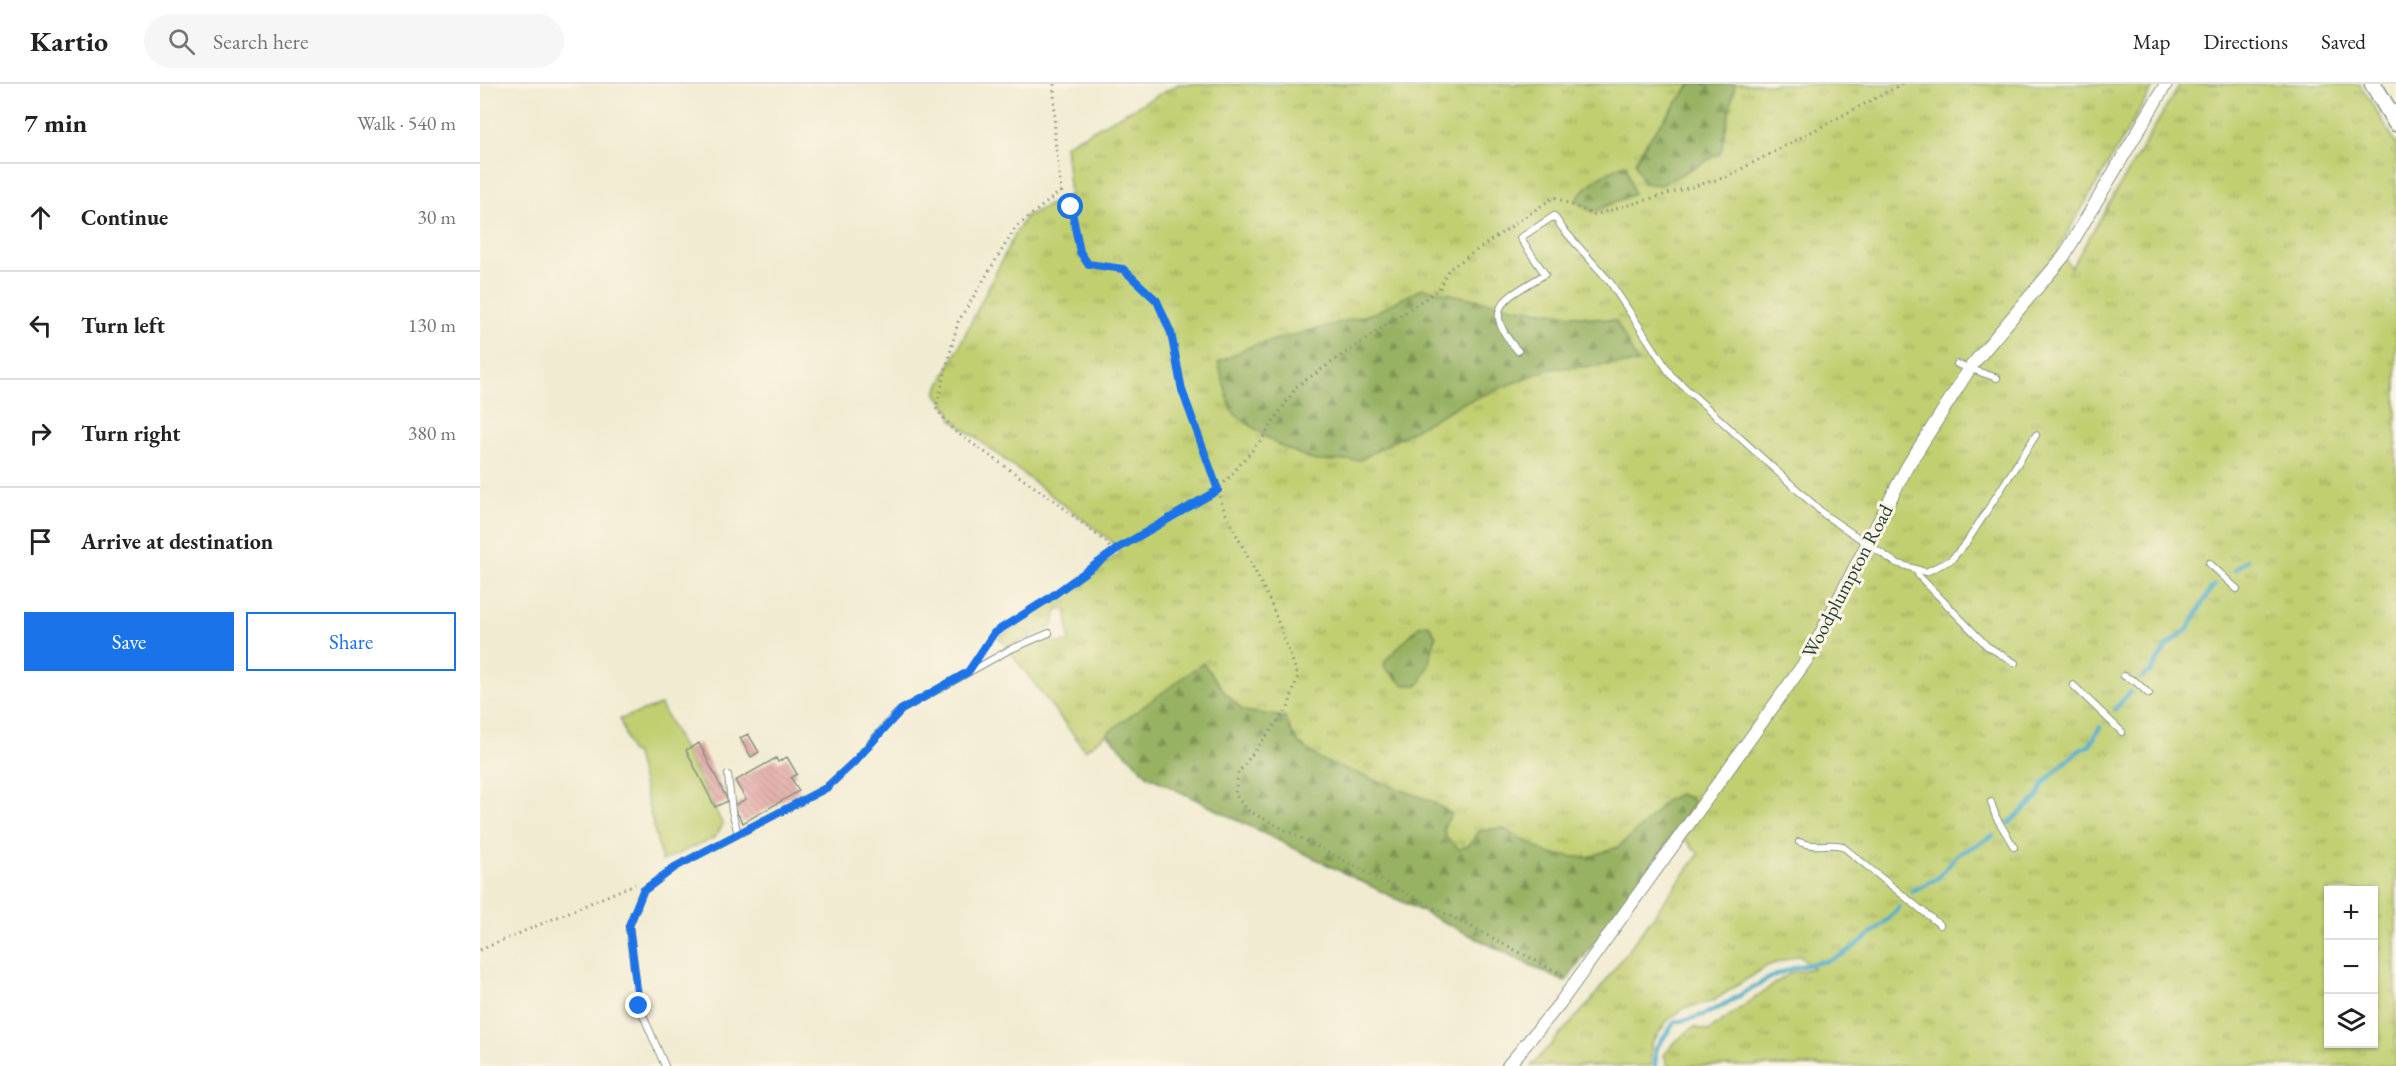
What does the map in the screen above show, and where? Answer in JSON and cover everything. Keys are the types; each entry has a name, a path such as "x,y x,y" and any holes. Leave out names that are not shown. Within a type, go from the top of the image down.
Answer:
{"street":[{"name":"Woodplumpton Road","path":"1508,1066 1576,982 1808,658 1907,466 1970,368 2064,256 2166,84"},
{"path":"2373,84 2396,123"}],"lane":[{"path":"1518,351 1503,335 1497,318 1499,309 1504,301 1545,274 1520,238 1554,216 1610,282 1671,375 1825,515 1896,563 1926,572 1942,566 1966,543 2036,435"},
{"path":"1957,364 1997,378"},
{"path":"2209,563 2237,589"},
{"path":"1916,570 1919,576 1987,646 2015,663"},
{"path":"665,1066 639,1006 629,926 643,891 675,867 826,788 855,761 901,710 1009,650 1049,633"},
{"path":"2124,676 2135,681 2149,694"},
{"path":"2073,685 2122,732"},
{"path":"728,775 732,811 738,834"},
{"path":"1990,802 2014,847"},
{"path":"1799,842 1814,847 1835,844 1842,846 1940,925"}],"path":[{"path":"1054,84 1055,140 1061,191 1071,207 1080,252 1088,264 1123,269 1157,301 1171,333 1182,390 1225,512 1271,603 1298,676 1288,708 1238,773 1235,794 1247,810 1576,982"},
{"path":"1061,191 1016,227 958,322 936,408 954,430 1056,502 1107,543 1112,555"},
{"path":"968,672 994,633 1112,555 1117,549 1218,490"},
{"path":"480,950 635,884 643,891"}],"green space":[{"path":"1179,84 2155,84 2058,249 2071,268 2180,84 2360,84 2396,143 2396,1066 1668,1066 1664,1055 1677,1040 1694,1027 1708,1031 1790,973 1813,968 1800,955 1767,966 1713,1001 1685,1008 1667,1021 1651,1044 1651,1066 1531,1066 1590,1002 1699,854 1677,831 1565,982 1148,776 1107,734 1085,750 1011,653 1044,639 1059,643 1069,642 1067,610 1058,608 1052,627 1007,647 999,638 1120,553 1110,540 951,419 950,411 936,393 1026,216 1070,195 1065,145"},
{"path":"1691,84 1735,84 1721,153 1661,185 1643,183 1635,162 1646,143"},
{"path":"1626,164 1634,194 1593,212 1576,201 1580,194 1598,178"},
{"path":"1423,288 1512,307 1616,321 1638,363 1548,369 1459,405 1360,460 1315,461 1276,444 1232,412 1218,363 1249,347 1374,313"},
{"path":"1428,624 1436,636 1428,667 1419,685 1404,685 1384,667 1387,659 1419,626"},
{"path":"1203,663 1227,695 1244,711 1285,717 1300,744 1321,760 1429,800 1452,814 1443,827 1447,838 1459,849 1468,846 1479,831 1502,828 1549,854 1586,858 1618,847 1647,822 1665,801 1679,794 1694,802 1676,831 1565,982 1148,776 1107,733"},
{"path":"661,705 723,825 714,838 662,861 636,754 630,751 620,719"}],"building":[{"path":"748,734 759,752 751,757 740,738"},
{"path":"699,743 728,801 715,807 686,750"},
{"path":"787,757 797,774 791,778 799,791 743,823 733,806 746,799 735,781 776,758 778,762"}],"waterway":[{"path":"2235,570 2247,560"},
{"path":"2141,678 2151,671 2166,647 2188,629 2215,585"},
{"path":"2115,709 2130,692"},
{"path":"2009,823 2038,797 2043,784 2060,767 2080,750 2090,745 2100,727"},
{"path":"1912,891 1938,878 1957,855 1993,836"},
{"path":"1655,1066 1656,1048 1675,1022 1707,1013 1773,976 1799,966 1828,961 1840,956 1878,928 1899,907"}],"route":[{"path":"639,1006 629,926 643,891 675,867 826,788 855,761 901,710 968,672 994,633 1048,599 1112,555 1117,549 1218,490 1182,390 1171,333 1157,301 1123,269 1088,264 1080,252 1071,207"}]}
